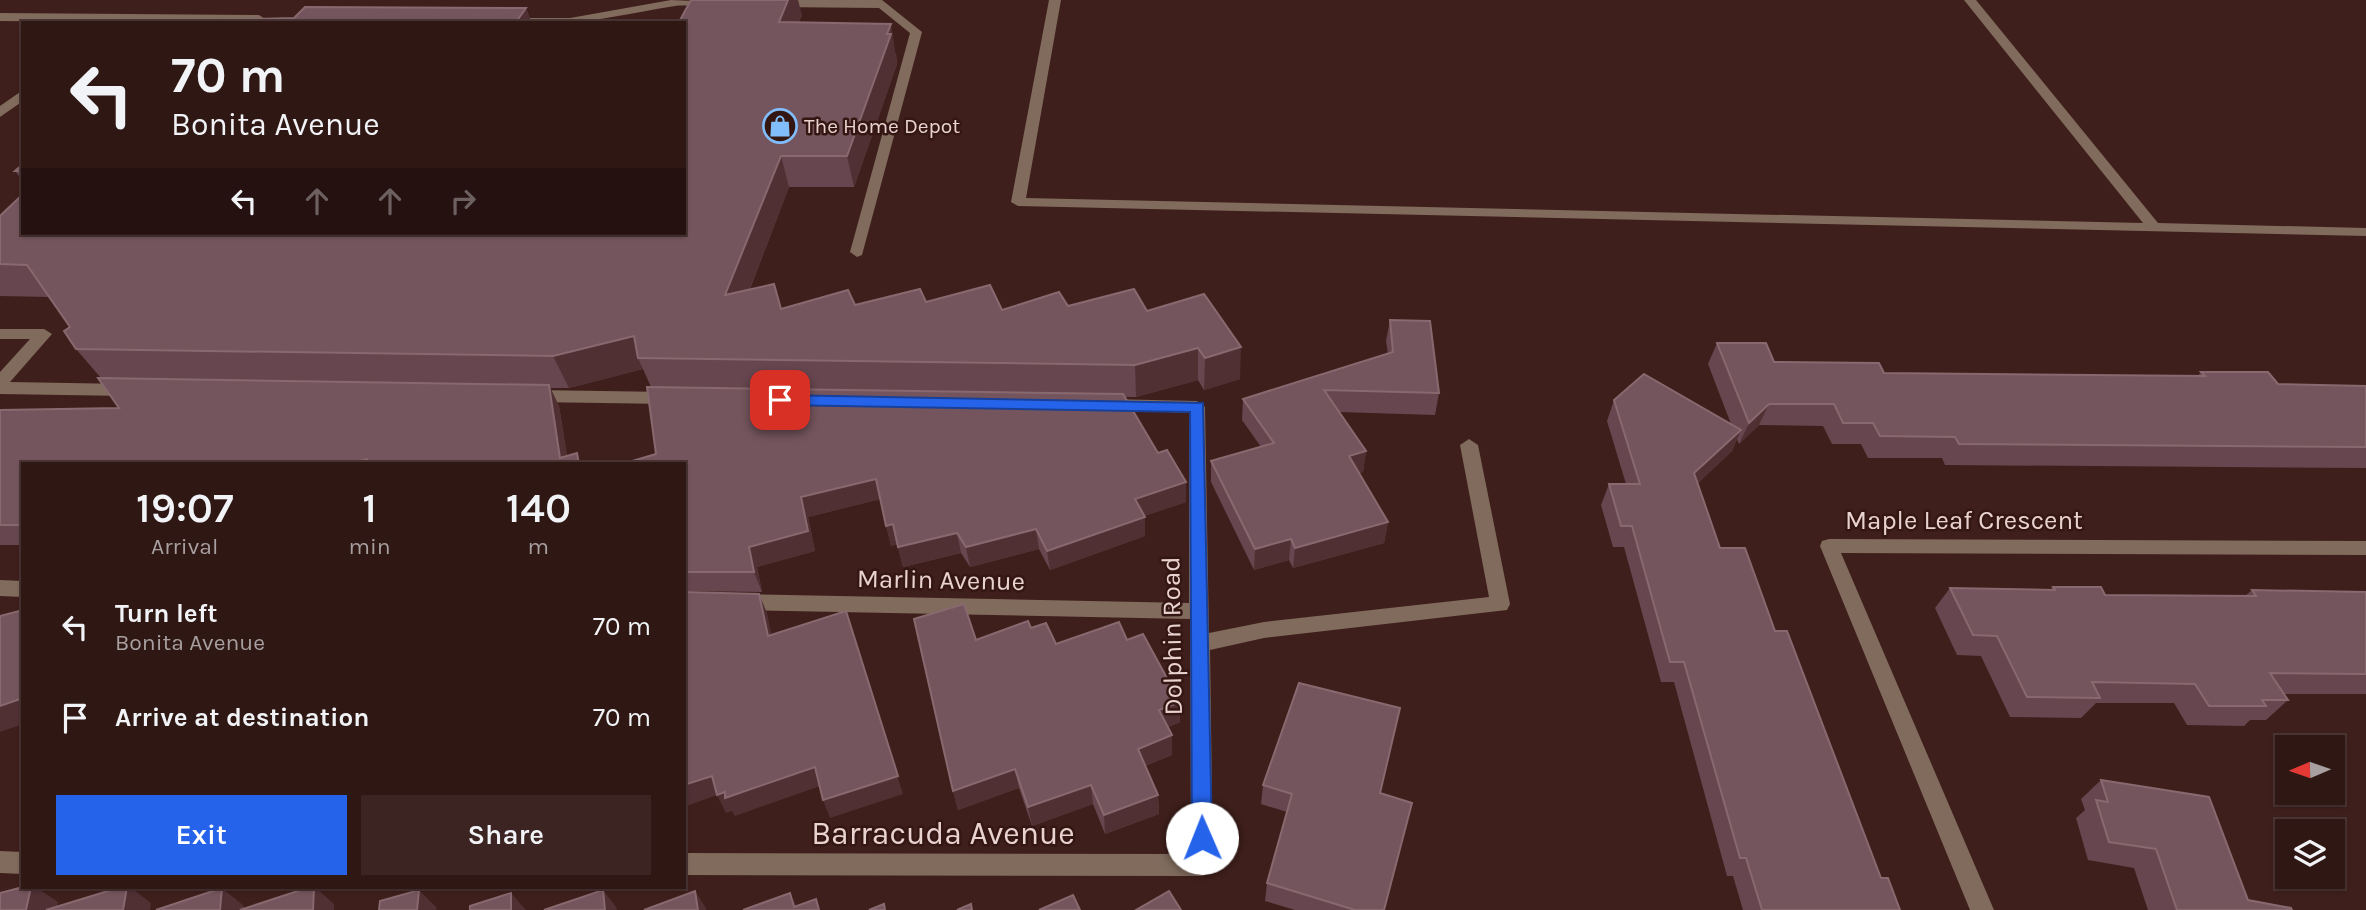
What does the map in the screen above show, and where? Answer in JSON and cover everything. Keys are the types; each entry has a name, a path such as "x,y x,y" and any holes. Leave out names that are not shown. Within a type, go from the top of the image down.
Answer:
{"street":[{"path":"1055,0 1018,202 2366,232"},
{"path":"1970,0 2154,228"},
{"path":"575,21 678,2 729,2"},
{"path":"756,3 883,2 916,32 857,253"},
{"path":"0,17 274,20"},
{"path":"0,113 21,96"},
{"path":"0,334 44,334 0,385"},
{"path":"0,385 139,390"},
{"path":"515,396 682,398"},
{"name":"Dolphin Road","path":"1086,405 1198,407 1202,865"},
{"path":"1198,644 1264,630 1500,604 1469,445"},
{"name":"Maple Leaf Crescent","path":"1982,910 1829,546 2366,548"},
{"path":"0,588 21,589"},
{"name":"Marlin Avenue","path":"726,602 1198,611"},
{"path":"0,862 21,863"},
{"name":"Barracuda Avenue","path":"686,864 1202,865"}],"building":[{"path":"691,0 788,0 779,22 891,24 887,34 891,34 847,156 781,156 725,295 774,284 781,309 848,290 855,305 920,289 926,302 990,285 1002,310 1059,292 1068,306 1134,289 1147,311 1204,294 1241,347 1205,358 1198,348 1135,365 638,358 634,336 553,356 76,349 64,331 70,327 27,265 0,264 0,216 21,196 21,235 686,235 686,21 680,21"},
{"path":"305,7 526,8 517,21 179,21 294,18"},
{"path":"1390,320 1430,321 1439,393 1324,390 1366,451 1349,456 1388,522 1295,548 1291,539 1255,549 1211,461 1274,443 1243,399 1393,352"},
{"path":"1717,343 1766,343 1774,362 1879,363 1884,373 2205,376 2201,372 2268,372 2278,384 2366,386 2366,447 1959,444 1955,437 1880,436 1873,423 1843,423 1834,404 1769,404 1749,423"},
{"path":"1644,374 1741,430 1694,473 1720,548 1745,548 1775,631 1787,631 1881,878 1888,878 1900,910 1762,910 1746,858 1740,858 1684,662 1670,662 1632,526 1621,526 1609,484 1640,484 1614,400"},
{"path":"98,378 549,385 560,458 577,453 579,462 367,462 367,459 356,462 21,462 21,525 0,525 0,410 119,408"},
{"path":"647,387 1123,394 1158,453 1167,450 1186,482 1135,499 1145,517 1047,551 1036,529 966,547 957,533 898,547 893,524 886,526 876,479 801,497 808,531 749,547 754,572 686,572 686,462 629,462 656,454"},
{"path":"2053,587 2101,587 2105,595 2256,596 2252,590 2366,592 2366,674 2270,673 2288,700 2262,700 2266,706 2209,706 2195,684 2092,682 2100,698 2027,697 1997,636 1973,635 1950,588 2055,590"},
{"path":"686,592 759,594 768,636 846,611 898,776 823,800 815,767 725,798 725,792 717,795 712,776 686,784"},
{"path":"964,604 976,640 1028,621 1031,628 1046,623 1056,644 1119,622 1127,640 1143,634 1180,702 1159,710 1172,735 1138,749 1158,795 1104,815 1091,785 1028,807 1015,769 953,791 914,619"},
{"path":"21,611 21,699 0,706 0,616"},
{"path":"1299,683 1400,708 1380,793 1412,803 1384,910 1355,910 1267,883 1292,794 1263,785"},
{"path":"2101,780 2209,797 2248,900 2292,910 2177,910 2156,849 2109,842 2096,800 2108,802"},
{"path":"21,888 31,889 26,910 0,910 0,893"},
{"path":"114,889 127,889 123,910 46,910"},
{"path":"219,889 222,889 220,910 156,910"},
{"path":"304,889 314,889 313,910 240,910"},
{"path":"419,890 417,910 379,910 380,901"},
{"path":"603,890 605,910 544,910"},
{"path":"695,891 698,910 644,910"},
{"path":"1169,891 1181,910 1136,910"},
{"path":"511,893 511,910 470,910 470,906"},
{"path":"790,893 794,907 816,899 819,910 743,910"},
{"path":"1073,895 1080,910 1039,910"},
{"path":"884,904 885,910 869,910"},
{"path":"971,904 972,910 957,910"}],"place":[{"name":"The Home Depot","path":"780,126"}],"route":[{"path":"780,400 1198,407 1198,644 1202,838"}]}
